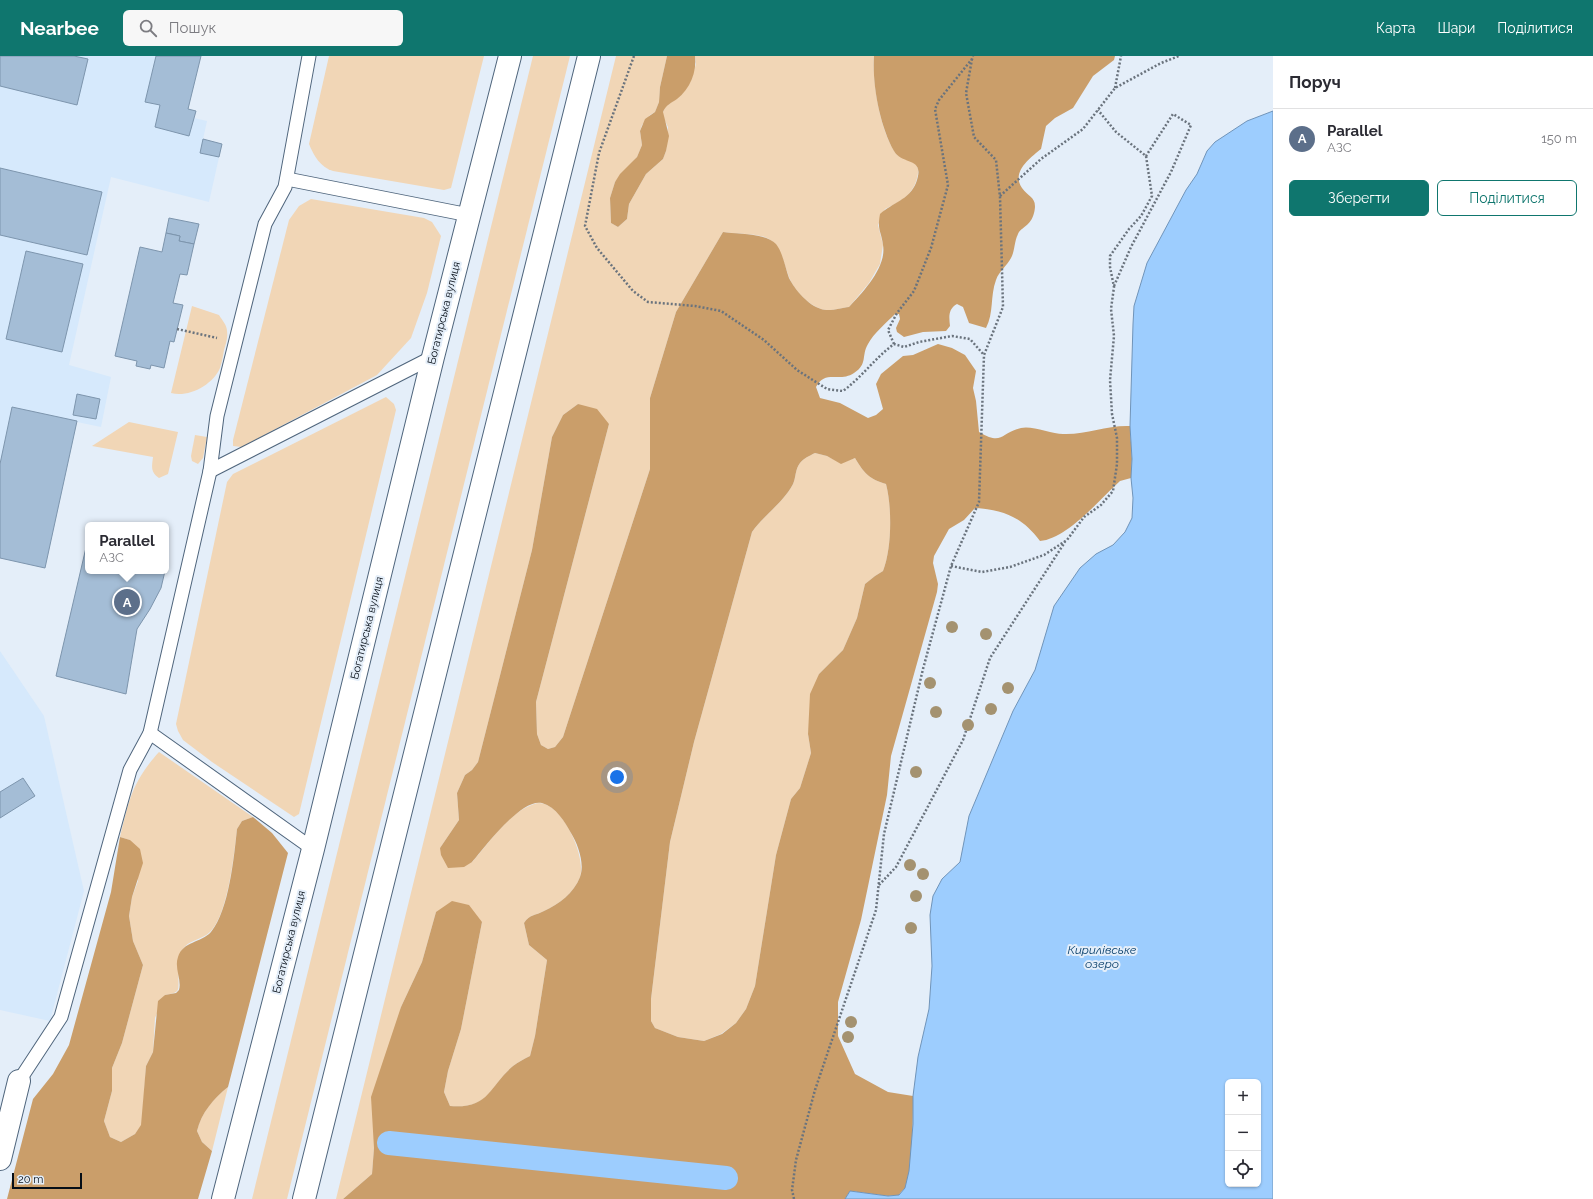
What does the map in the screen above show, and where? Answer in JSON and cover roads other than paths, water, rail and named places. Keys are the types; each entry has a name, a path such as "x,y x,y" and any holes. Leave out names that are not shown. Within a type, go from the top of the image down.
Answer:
{"main road":[{"name":"Богатирська вулиця","path":"223,1199 313,849 433,357 510,56"},
{"path":"304,1199 588,56"},
{"path":"0,1159 19,1081"}],"lane":[{"path":"19,1081 61,1017 130,770 150,732 210,471 217,416 237,343 265,224 285,187 309,56"},
{"path":"287,179 469,215"},
{"path":"210,471 433,357"},
{"path":"150,732 313,849"}],"water":[{"name":"Кирилівське озеро","path":"1273,111 1273,1199 845,1199 850,1191 888,1196 899,1195 905,1188 909,1171 913,1124 913,1096 918,1057 929,1009 932,966 930,915 933,896 942,879 960,862 969,816 1013,711 1035,670 1054,606 1080,568 1096,554 1113,545 1125,532 1132,518 1133,498 1130,426 1134,306 1147,263 1186,190 1197,174 1207,151 1215,142 1247,121"}],"waterway":[{"path":"389,1143 726,1178"}],"place":[{"name":"Parallel","path":"127,602"}]}
